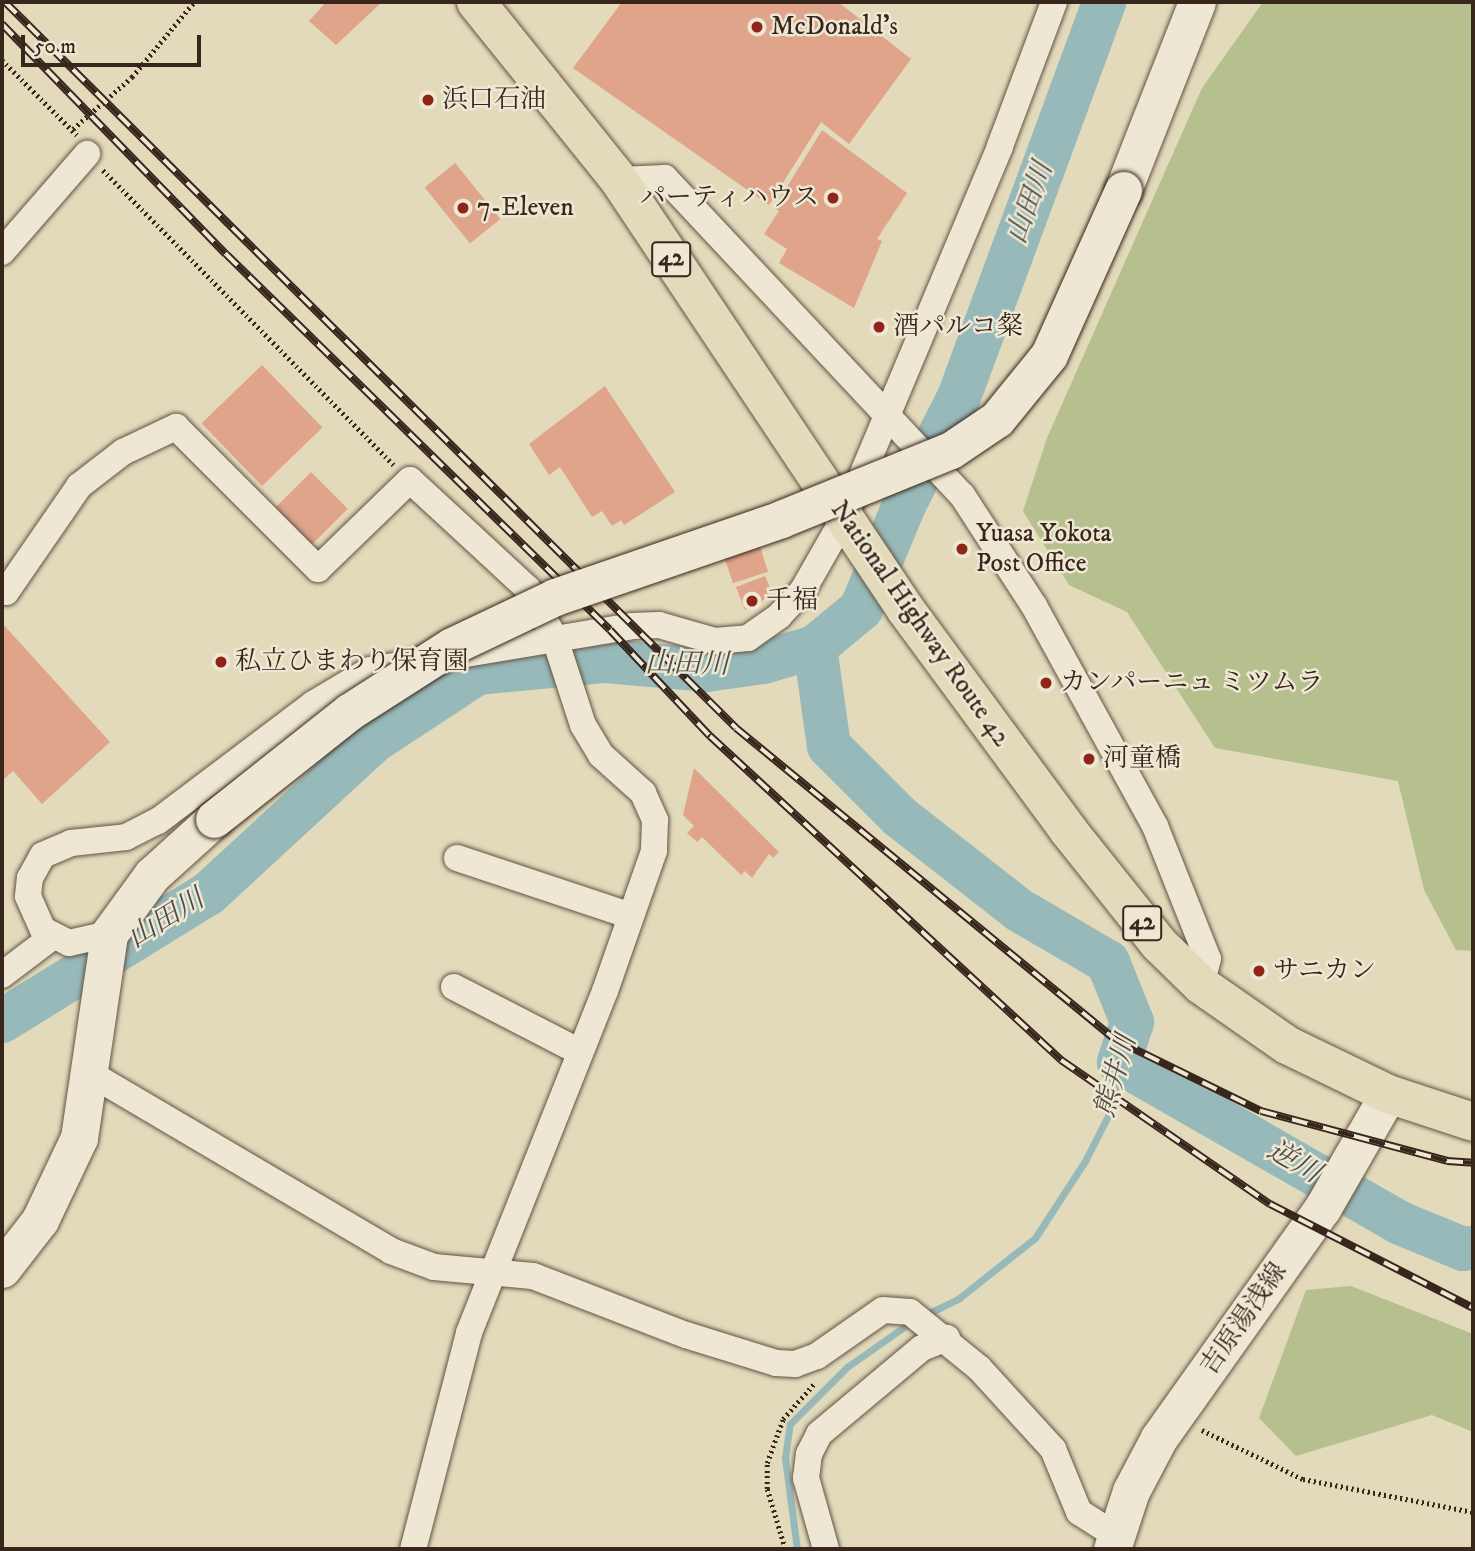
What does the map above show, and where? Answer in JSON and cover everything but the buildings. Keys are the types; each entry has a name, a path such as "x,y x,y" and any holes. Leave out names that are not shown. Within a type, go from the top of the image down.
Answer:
{"highway":[{"name":"National Highway Route 42","path":"476,2 619,180 906,610 1106,879 1159,944 1201,985 1287,1045 1388,1094 1473,1122"}],"street":[{"path":"109,934 87,942 52,937 35,919 28,897 35,865 57,847 112,841 158,821 313,704 370,670 555,639 659,625 715,641 748,638 779,616 803,590 847,523 886,416 1000,145 1054,2"},
{"path":"2,1269 58,1190 79,1138 91,1074 94,1015 109,934 152,875 214,819 349,712 452,646 555,597 781,519 951,450 997,419 1049,355 1124,190 1197,2"},
{"path":"2,252 87,154"},
{"path":"619,180 665,178 962,495 1034,606 1154,826 1208,959 1201,985"},
{"path":"2,589 6,592 79,486 123,452 176,427 318,569 410,480 528,589 555,639 583,725 601,755 643,793 655,820 654,851 631,916 469,1333 412,1549"},
{"path":"457,858 631,916"},
{"path":"2,975 52,937"},
{"path":"454,987 580,1052"},
{"path":"91,1074 391,1251 435,1267 492,1270 560,1284 686,1335 776,1363 795,1364 817,1356 883,1310 910,1312 947,1338 1053,1449 1079,1513 1114,1542"},
{"name":"吉原湯浅線","path":"1114,1542 1131,1491 1175,1417 1322,1209 1388,1094"},
{"path":"826,1549 806,1478 809,1454 819,1434 922,1348 947,1338"}],"path":[{"path":"74,129 132,77 194,2"},
{"path":"2,60 74,129 87,154 410,480"},
{"path":"1175,1417 1303,1479 1473,1512"}],"green space":[{"path":"1263,2 1473,2 1473,951 1456,950 1424,890 1398,781 1215,748 1127,612 1069,585 1023,511 1047,438 1202,88"},
{"path":"1351,1286 1473,1334 1473,1432 1432,1415 1296,1456 1259,1418 1306,1290"}],"waterway":[{"name":"山田川","path":"2,1021 208,894 374,741 477,673 605,661 707,670 763,662 815,647 861,609 904,505 959,397 1104,2"},
{"name":"熊井川","path":"815,647 829,746 900,817 1019,910 1108,962 1132,1022 1119,1062 1400,1223 1463,1249 1473,1248"},
{"name":"熊井川","path":"925,1315 958,1299 1035,1238 1085,1161 1112,1108 1119,1086 1119,1062"},
{"name":"熊井川","path":"797,1549 785,1458 790,1424 847,1367 911,1322"}],"railway":[{"path":"5,2 736,728 1116,1040 1261,1111 1447,1161 1473,1163"},
{"path":"2,24 226,254 610,630 710,736 1061,1060 1270,1204 1473,1308"}],"place":[{"name":"McDonald's","path":"757,27"},
{"name":"浜口石油","path":"428,100"},
{"name":"パーティハウス","path":"833,198"},
{"name":"7-Eleven","path":"463,208"},
{"name":"酒パルコ粲","path":"879,327"},
{"name":"Yuasa Yokota Post Office","path":"962,549"},
{"name":"千福","path":"752,601"},
{"name":"私立ひまわり保育園","path":"221,662"},
{"name":"カンパーニュ ミツムラ","path":"1046,683"},
{"name":"河童橋","path":"1089,759"},
{"name":"サニカン","path":"1259,971"}],"water label":[{"name":"逆川","path":"1294,1162"}]}
